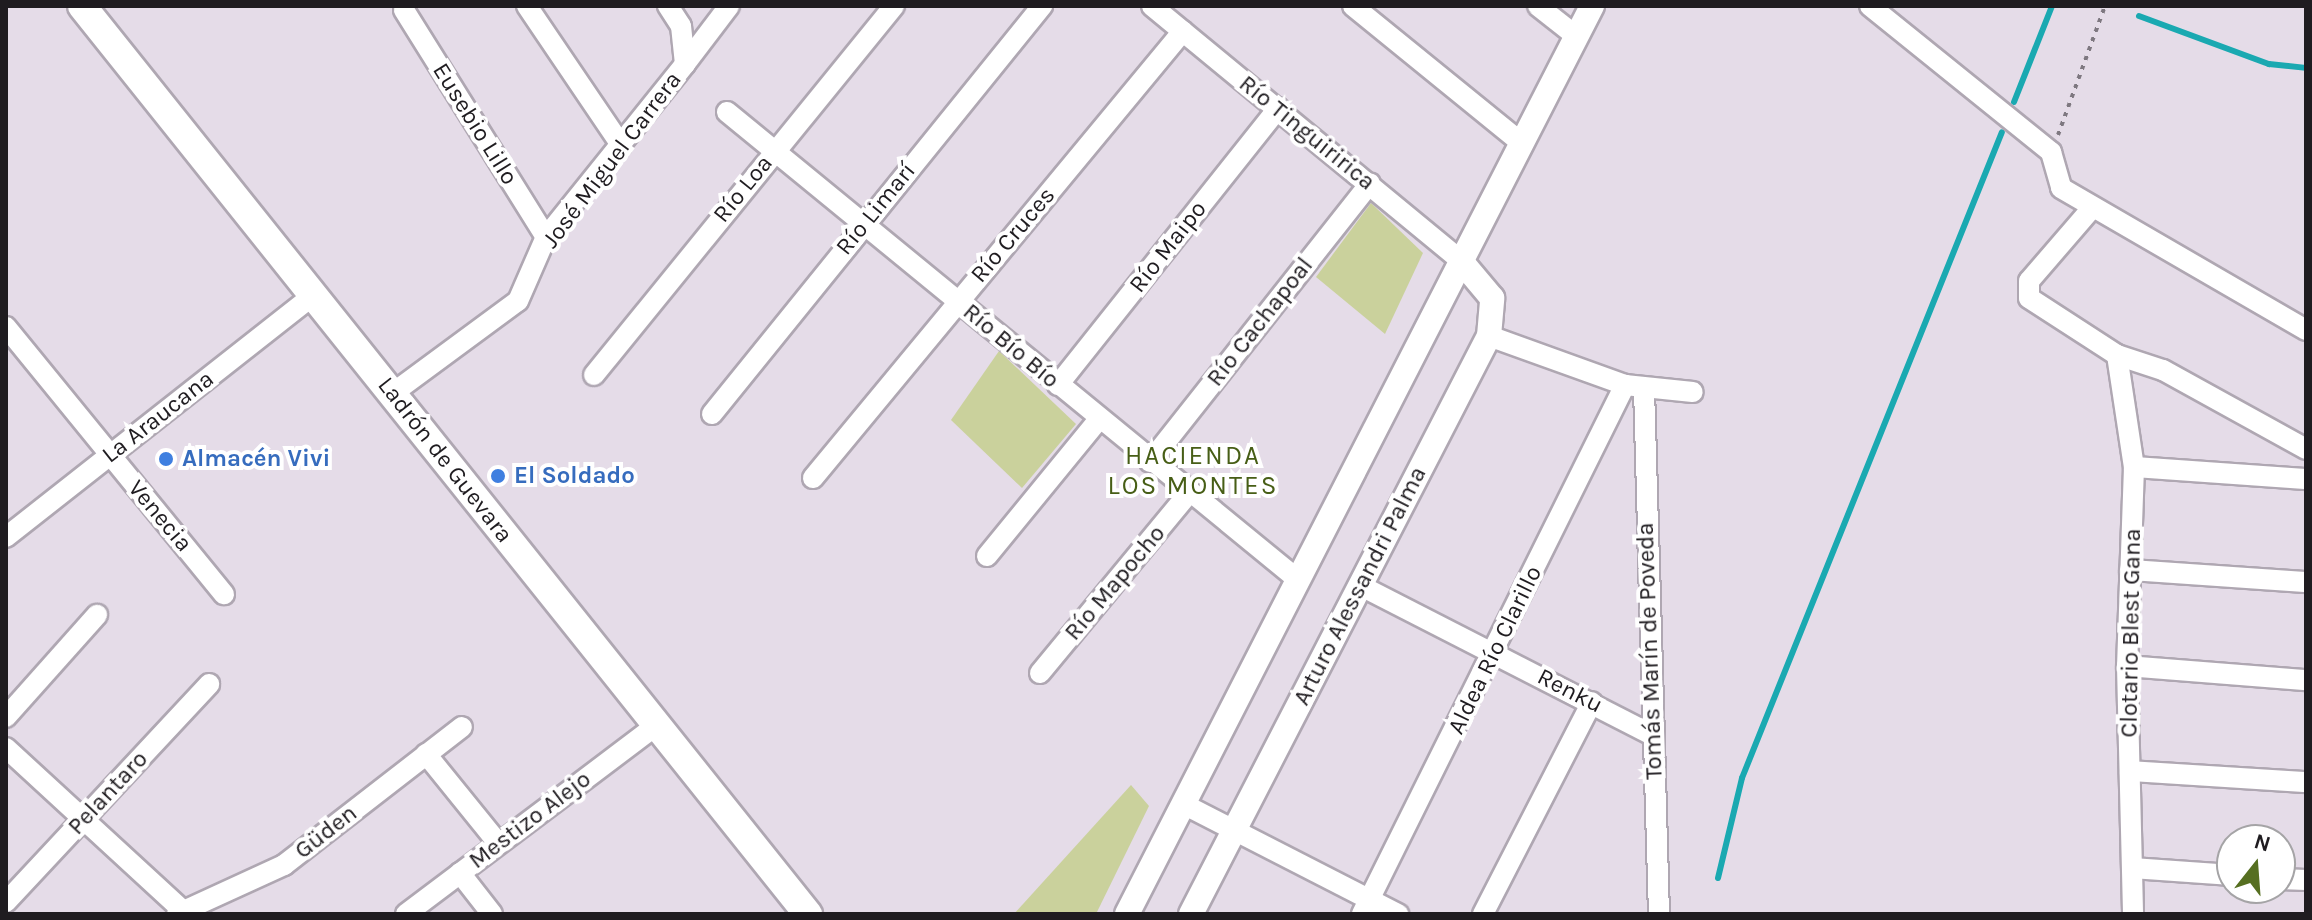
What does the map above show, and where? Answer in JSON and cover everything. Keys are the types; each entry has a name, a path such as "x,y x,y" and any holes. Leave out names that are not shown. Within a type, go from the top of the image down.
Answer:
{"main road":[{"name":"Ladrón de Guevara","path":"82,6 311,297 393,393 654,727 808,914"}],"street":[{"path":"527,6 621,145"},
{"name":"José Miguel Carrera","path":"393,393 518,301 546,237 685,64 681,26 668,6"},
{"path":"685,64 729,6"},
{"name":"Río Loa","path":"594,375 894,6"},
{"name":"Río Limarí","path":"712,414 1042,6"},
{"name":"Río Tinguiririca","path":"1152,6 1461,261"},
{"path":"1353,6 1523,144"},
{"path":"1538,6 1576,36"},
{"path":"1127,914 1296,578 1592,6"},
{"path":"1870,6 2051,152 2061,188 2306,330"},
{"name":"Eusebio Lillo","path":"404,10 546,237"},
{"name":"Río Cruces","path":"813,478 1183,31"},
{"name":"Río Maipo","path":"1058,385 1278,108"},
{"name":"Río Bío Bío","path":"727,112 1150,462 1296,578"},
{"name":"Río Cachapoal","path":"1150,462 1370,183"},
{"path":"2092,208 2029,281 2029,298 2117,355 2163,370 2306,449"},
{"name":"Arturo Alessandri Palma","path":"1191,914 1489,336 1492,298 1461,261"},
{"name":"La Araucana","path":"6,537 311,297"},
{"name":"Venecia","path":"6,327 224,594"},
{"path":"1489,336 1634,386 1693,392"},
{"name":"Clotario Blest Gana","path":"2117,355 2134,467 2127,666 2133,914"},
{"name":"Aldea Río Clarillo","path":"1366,906 1634,386"},
{"name":"Tomás Marín de Poveda","path":"1634,386 1659,914"},
{"path":"987,556 1099,419"},
{"path":"2134,467 2306,479"},
{"name":"Río Mapocho","path":"1040,673 1189,493"},
{"path":"2130,570 2306,582"},
{"name":"Renku","path":"1359,585 1652,735"},
{"path":"6,717 97,615"},
{"path":"2127,666 2306,680"},
{"name":"Pelantaro","path":"6,902 209,684"},
{"path":"1483,914 1592,702"},
{"name":"Güden","path":"179,912 253,885 284,865 462,727"},
{"name":"Mestizo Alejo","path":"406,914 654,727"},
{"path":"6,748 179,912"},
{"path":"426,754 498,843"},
{"path":"2130,771 2306,782"},
{"path":"1183,804 1235,830 1366,906 1398,914"},
{"path":"2132,868 2216,874"},
{"path":"460,873 492,914"}],"path":[{"path":"2051,152 2105,6"}],"green space":[{"path":"1371,203 1423,253 1385,334 1316,277"},
{"path":"999,351 1076,424 1022,488 951,420"},
{"path":"1131,785 1149,806 1096,914 1014,914"}],"waterway":[{"path":"2014,102 2052,6"},
{"path":"2139,16 2269,64 2306,68"},
{"path":"1718,878 1742,778 2002,132"}],"place":[{"name":"Almacén Vivi","path":"166,459"},
{"name":"El Soldado","path":"498,476"}],"district":[{"name":"HACIENDA LOS MONTES","path":"1193,471"}]}
